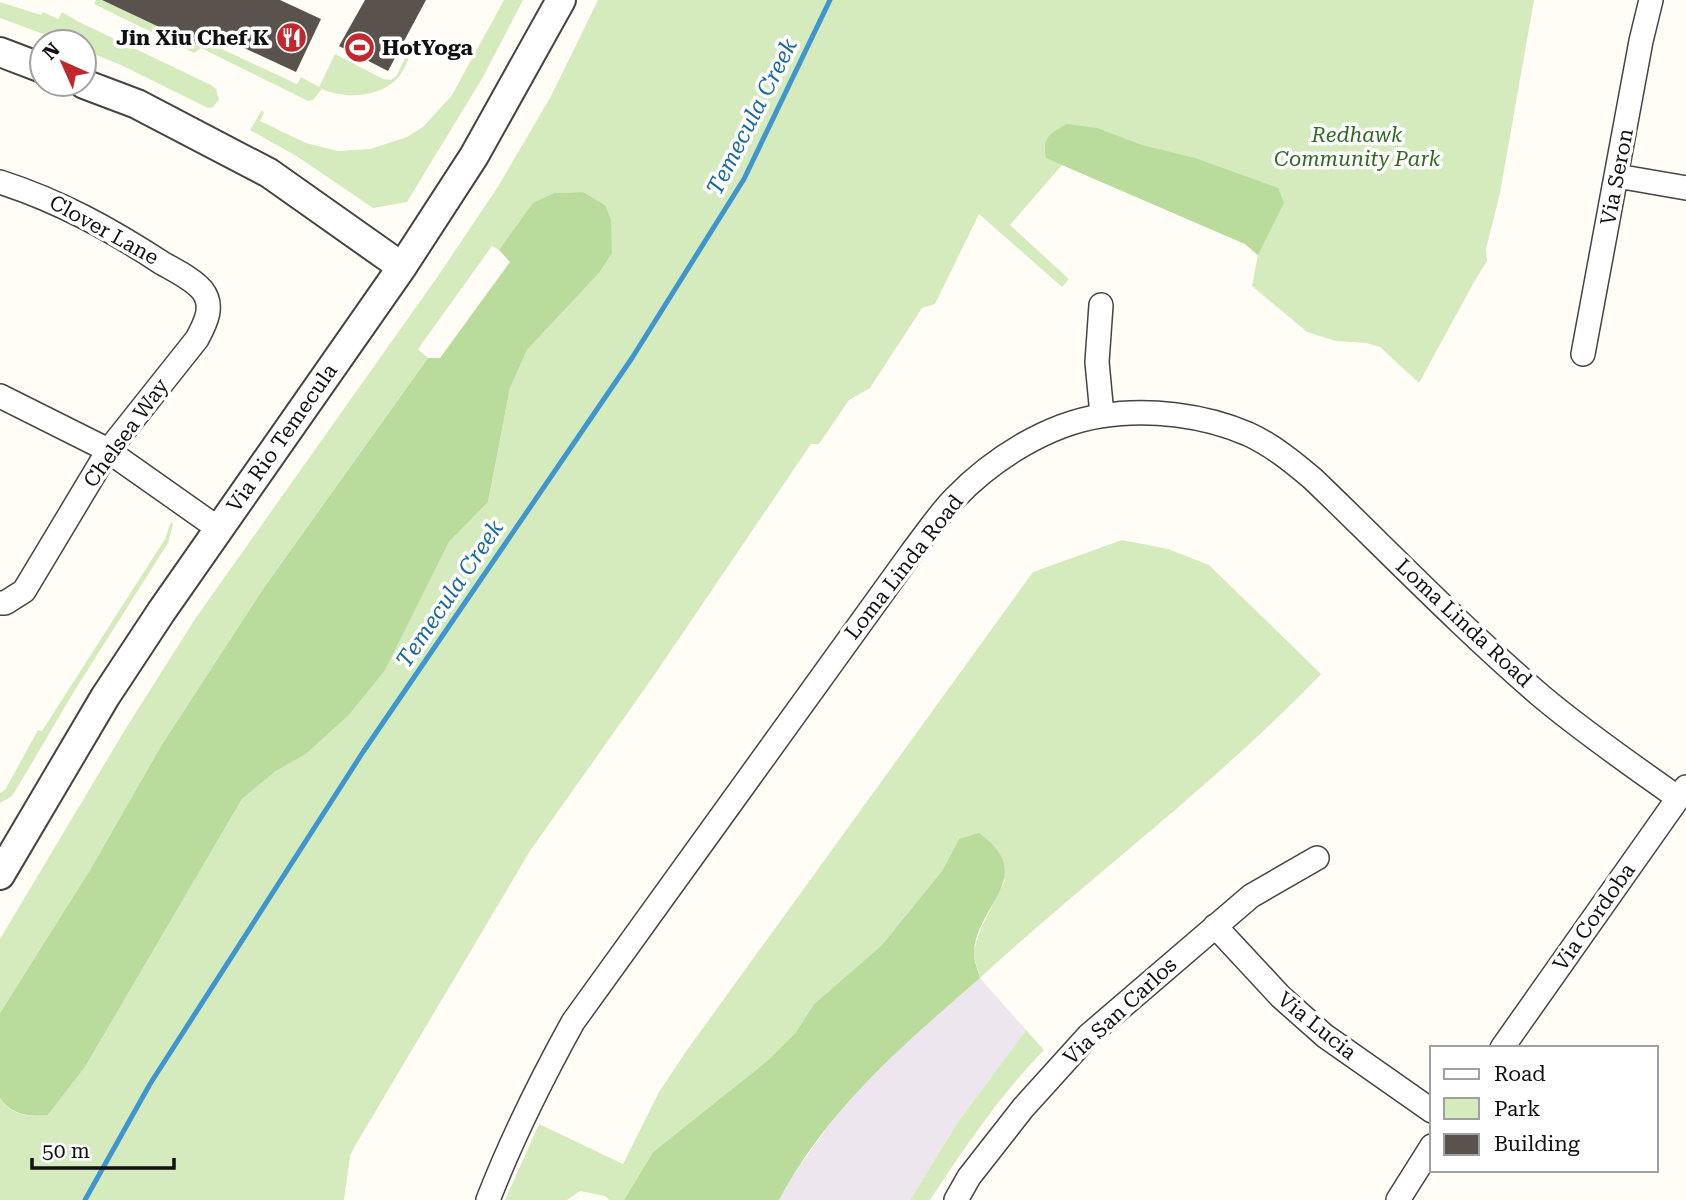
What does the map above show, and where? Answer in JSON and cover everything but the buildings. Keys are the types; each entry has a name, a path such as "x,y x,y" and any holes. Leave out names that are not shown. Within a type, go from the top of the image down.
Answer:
{"street":[{"name":"Via Rio Temecula","path":"0,876 8,842 219,528 402,267 474,156 561,0"},
{"name":"Via Seron","path":"1583,354 1651,0"},
{"path":"0,52 28,63"},
{"path":"98,89 137,104 269,173 402,267"},
{"path":"1618,176 1686,188"},
{"name":"Clover Lane","path":"0,182 77,211 113,231 202,290"},
{"name":"Chelsea Way","path":"0,603 5,603 24,591 108,451 197,340 208,319 207,302 202,290"},
{"path":"1101,305 1097,362 1102,415"},
{"path":"0,396 72,430 108,451 219,528"},
{"name":"Loma Linda Road","path":"488,1200 538,1084 573,1021 912,552 955,497 994,463 1043,435 1102,415 1161,414 1209,421 1248,434 1281,453 1313,479 1533,689 1586,732 1682,792"},
{"name":"Via Cordoba","path":"1503,1046 1682,792"},
{"name":"Via San Carlos","path":"956,1200 969,1177 1023,1108 1089,1035 1251,897 1317,858"},
{"name":"Via Lucia","path":"1215,926 1281,997 1325,1036 1430,1110"},
{"path":"1398,1200 1430,1149"}],"shaded area":[{"path":"980,978 1026,1030 958,1122 910,1200 779,1200 790,1179 845,1103 891,1055"}],"green space":[{"path":"96,0 102,0 194,44 198,38 297,84 301,77 319,87 335,54 383,79 391,80 397,75 412,42 415,44 397,79 380,90 350,95 322,89 313,100 308,101 201,48 194,53 94,4"},
{"path":"504,0 523,0 483,77 407,202 373,208 298,157 250,130 262,110 264,113 260,121 306,143 338,151 370,149 407,137 423,127 452,95"},
{"name":"Redhawk Community Park","path":"598,0 1534,0 1500,193 1486,249 1487,261 1419,383 1380,347 1336,341 1307,332 1252,286 1258,255 1245,244 1062,165 1010,225 1069,279 1062,287 979,214 935,304 922,308 870,388 849,400 819,444 811,444 653,677 530,851 355,1146 350,1156 344,1200 0,1200 0,1098 15,1112 34,1116 48,1115 85,1067 242,799 276,771 306,754 349,715 385,669 449,542 488,502 510,388 527,350 599,273 605,205 583,192 554,193 534,203 499,250 492,246 418,349 428,358 263,589 161,746 90,870 0,1013 0,939 126,728 195,619 438,276 499,185 551,96"},
{"path":"0,2 41,15 43,12 58,19 62,12 92,28 28,28 0,18"},
{"path":"98,31 211,85 216,89 219,100 213,107 208,108 98,56"},
{"path":"1067,124 1097,128 1142,145 1195,158 1278,188 1284,203 1258,255 1245,244 1046,158 1046,140"},
{"path":"583,192 605,205 611,220 612,253 599,273 527,350 510,388 488,502 449,542 385,670 349,715 306,754 276,771 242,799 85,1067 48,1115 27,1115 9,1108 0,1098 0,1013 90,870 161,746 263,589 428,358 440,358 510,262 499,250 533,203 554,193"},
{"path":"171,522 173,525 168,543 12,796 0,803 0,793 5,790 38,730 42,731 165,539"},
{"path":"1122,540 1168,549 1209,565 1321,674 1239,753 980,978 973,953 981,928 1005,880 959,839 942,871 881,946 814,1004 796,1032 767,1061 653,1152 624,1200 609,1200 605,1196 580,1191 567,1200 505,1200 539,1124 623,1164 659,1092 687,1050 1033,572"},
{"path":"979,833 996,848 1004,863 1000,890 978,934 974,954 980,978 895,1053 844,1107 820,1136 779,1200 624,1200 653,1152 767,1061 796,1032 814,1004 881,946 942,871 959,839"},
{"path":"1026,1030 1044,1050 998,1103 930,1200 910,1200 958,1122"}],"waterway":[{"name":"Temecula Creek","path":"85,1200 150,1084 363,752 632,358 744,179 830,0"}],"place":[{"name":"Jin Xiu Chef K","path":"292,38"},
{"name":"HotYoga","path":"359,48"}]}
